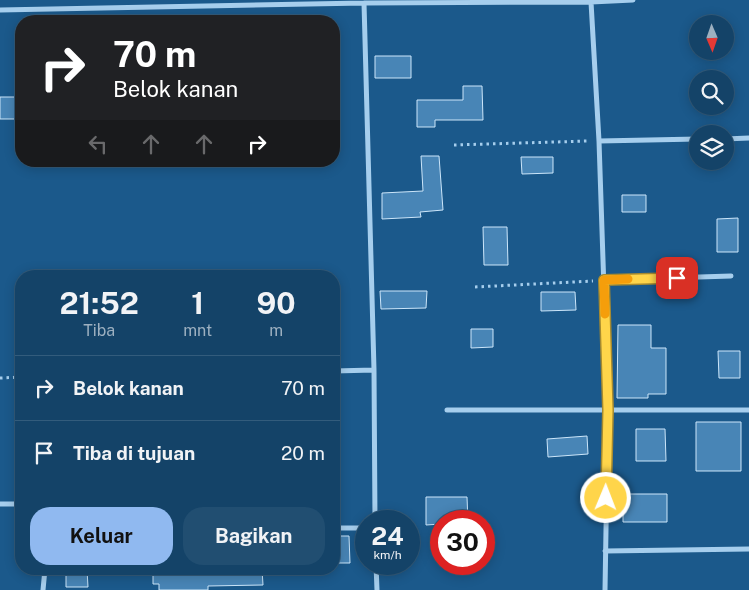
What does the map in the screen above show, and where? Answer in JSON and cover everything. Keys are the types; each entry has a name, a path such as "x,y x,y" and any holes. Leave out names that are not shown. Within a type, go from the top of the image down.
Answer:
{"street":[{"path":"0,10 633,0"},
{"path":"591,2 599,141 608,410 605,590"},
{"path":"364,3 374,370 375,510"},
{"path":"734,138 749,138"},
{"path":"599,141 689,139"},
{"path":"604,280 731,276"},
{"path":"340,371 374,370"},
{"path":"448,410 749,410"},
{"path":"0,504 15,504"},
{"path":"340,528 355,528"},
{"path":"605,551 749,549"},
{"path":"43,590 44,575"},
{"path":"376,575 377,590"}],"path":[{"path":"454,145 599,141"},
{"path":"475,287 604,280"},
{"path":"0,378 15,378"}],"building":[{"path":"375,56 411,56 411,78 375,78"},
{"path":"463,86 482,86 483,120 435,120 435,127 417,127 417,100 463,100"},
{"path":"0,97 15,97 15,119 0,119"},
{"path":"421,156 439,156 443,210 420,212 421,217 382,219 382,193 423,191"},
{"path":"521,157 553,157 553,173 522,174"},
{"path":"622,195 646,195 646,212 622,212"},
{"path":"738,218 738,252 717,252 717,219"},
{"path":"483,227 507,227 508,265 484,265"},
{"path":"380,291 427,291 426,308 381,309"},
{"path":"541,292 575,292 576,310 541,311"},
{"path":"618,325 651,325 651,348 666,348 666,394 648,394 648,398 617,398"},
{"path":"471,329 493,329 493,347 471,348"},
{"path":"718,351 740,351 740,378 719,378"},
{"path":"696,422 741,422 741,471 696,471"},
{"path":"636,429 665,429 666,461 636,461"},
{"path":"587,436 588,454 548,457 547,439"},
{"path":"623,494 667,494 667,522 623,522"},
{"path":"426,497 467,497 468,510 430,510 430,525 426,525"},
{"path":"340,536 349,536 350,563 340,563"},
{"path":"66,575 87,575 88,587 66,587"},
{"path":"153,575 262,575 263,585 208,586 208,590 159,590 159,584 153,584"}],"slow traffic":[{"path":"605,314 604,280 628,279"}],"route":[{"path":"606,498 608,410 604,280 677,278"}]}
